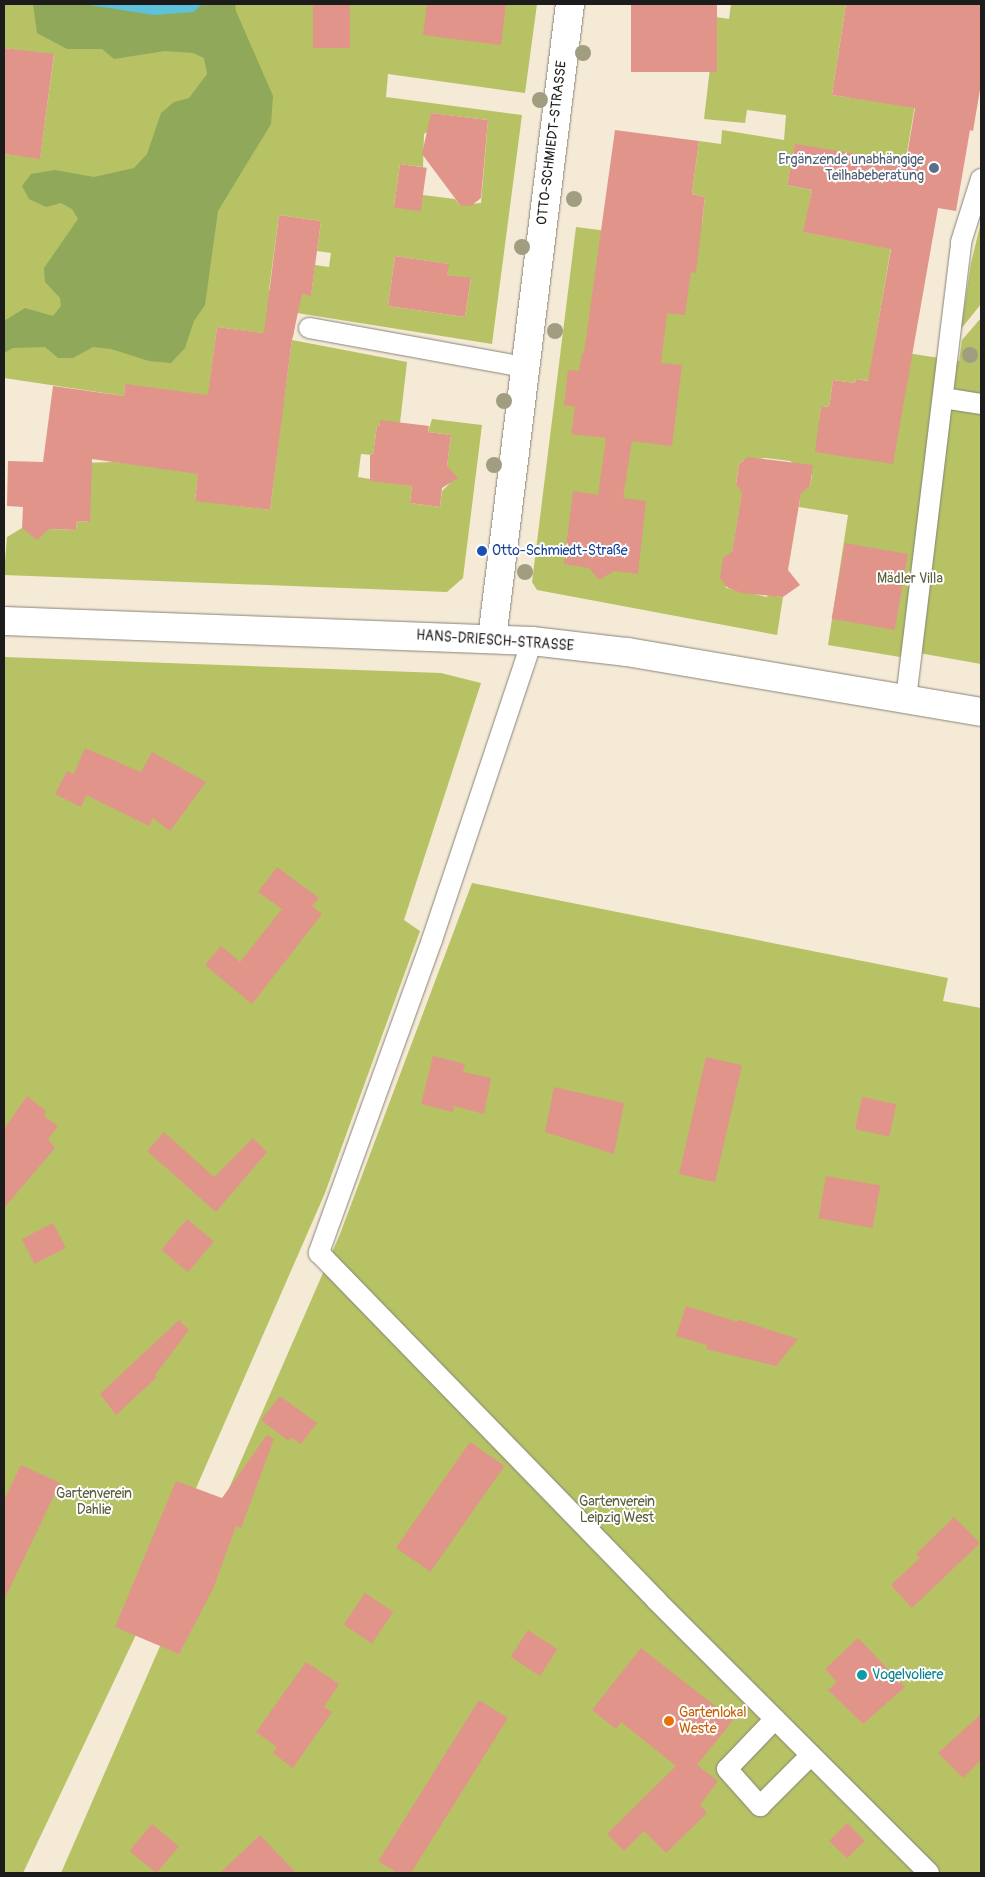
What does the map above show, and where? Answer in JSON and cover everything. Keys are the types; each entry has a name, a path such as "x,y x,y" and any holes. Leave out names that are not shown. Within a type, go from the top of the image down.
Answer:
{"main road":[{"name":"OTTO-SCHMIEDT-STRASSE","path":"492,639 570,4"},
{"name":"HANS-DRIESCH-STRASSE","path":"4,621 532,641 626,652 981,712"}],"lane":[{"path":"906,699 961,242 981,179"},
{"path":"309,328 524,367"},
{"path":"943,398 981,404"},
{"path":"532,641 432,940 319,1252 774,1719 929,1873"},
{"path":"774,1719 727,1769 760,1806 811,1756"}],"green space":[{"path":"4,4 537,4 525,93 388,74 386,97 522,115 492,344 297,313 293,337 217,327 209,391 284,400 292,340 407,362 400,423 380,421 380,426 377,425 373,455 361,454 358,477 412,486 410,503 440,507 442,491 451,482 447,466 451,435 428,432 432,419 482,425 463,578 447,592 4,575 7,537 22,528 39,536 48,529 76,530 77,521 89,522 79,463 115,462 155,467 125,384 124,396 4,378 4,154 40,158 54,55 4,48","holes":["431,113 488,120 481,203 460,205 455,199 423,195 394,207 400,164 423,167 424,134 429,131","279,215 321,221 317,251 331,253 329,267 315,265 311,295 269,290","395,256 448,264 447,275 471,279 465,317 388,306","203,437 278,446 270,510 195,500"]},
{"path":"33,4 235,4 236,11 273,96 271,124 218,211 205,305 194,321 185,348 171,363 149,361 111,349 93,347 73,358 58,358 45,347 13,348 4,353 4,321 25,308 53,316 61,306 60,298 45,282 44,268 78,219 72,209 61,203 46,207 29,199 22,186 31,174 55,170 94,177 134,168 147,154 161,113 174,102 189,98 207,74 204,58 193,53 165,51 114,59 102,49 67,49 37,33"},
{"name":"Mädler Villa","path":"731,4 846,4 832,95 893,104 908,4 932,4 874,348 959,361 962,340 981,318 981,664 902,650 900,657 828,645 848,515 799,507 801,490 810,486 812,475 790,461 766,458 744,460 739,464 736,483 743,489 726,588 767,597 768,595 783,597 777,635 537,590 532,582 576,227 676,240 702,223 705,197 692,194 699,141 721,144 722,130 784,140 786,115 747,110 745,123 704,119 716,17 729,19","holes":["795,145 872,245 804,232 812,190 787,185","856,379 869,381 826,425 819,423 821,406 829,407 833,380 855,383"]},
{"path":"981,222 981,304 961,329 971,263"},
{"name":"Gartenverein Dahlie","path":"4,657 441,673 481,683 404,920 420,931 325,1193 197,1486 162,1580 23,1873 4,1873"},
{"name":"Gartenverein Leipzig West","path":"472,883 948,978 943,1001 981,1008 981,1873 61,1873 340,1234"}],"water":[{"path":"83,4 203,4 193,12 154,15"}],"building":[{"path":"313,4 350,4 350,48 313,48"},
{"path":"427,4 506,4 501,45 423,35"},
{"path":"631,4 717,4 717,72 631,72"},
{"path":"846,4 981,4 981,84 973,131 970,130 956,211 938,208 893,464 815,452 821,406 829,407 833,380 855,383 856,379 868,381 891,249 803,232 812,190 787,185 795,144 906,162 915,108 832,95"},
{"path":"4,48 54,54 40,159 4,154"},
{"path":"431,113 488,120 481,198 471,206 460,205 422,154"},
{"path":"615,130 699,141 692,194 705,197 696,273 691,272 685,315 667,313 661,363 682,365 672,446 632,441 623,498 646,501 638,574 614,571 599,580 589,568 564,564 573,491 598,495 606,438 571,434 575,407 564,405 568,370 579,371 582,353 584,353"},
{"path":"400,164 427,168 421,211 394,208"},
{"path":"279,215 321,221 311,296 302,294 292,340 270,510 195,501 198,474 92,459 90,522 77,521 76,530 49,529 37,540 22,528 23,507 7,506 8,461 43,462 53,386 124,396 125,384 208,395 217,327 264,333"},
{"path":"395,256 449,264 447,275 471,278 465,317 388,306"},
{"path":"380,420 429,426 428,432 451,435 447,466 458,478 442,488 440,507 410,503 412,486 370,481 370,455 373,455 377,425 380,426"},
{"path":"748,457 813,465 810,486 801,493 788,570 800,585 783,597 742,593 728,588 720,578 723,558 732,552 742,493 736,484 739,464"},
{"path":"845,543 908,554 895,630 832,619"},
{"path":"85,748 141,772 152,752 206,782 170,831 153,818 149,826 86,795 81,807 55,794 67,771 74,774"},
{"path":"277,867 319,898 312,906 322,914 252,1004 205,965 221,946 240,962 282,909 258,892"},
{"path":"433,1056 465,1064 463,1072 491,1078 484,1114 454,1106 453,1112 421,1104"},
{"path":"706,1057 742,1065 715,1182 679,1174"},
{"path":"554,1087 624,1103 614,1154 545,1132"},
{"path":"27,1096 46,1111 44,1116 58,1126 48,1139 55,1148 4,1208 4,1129"},
{"path":"862,1097 896,1104 889,1137 855,1129"},
{"path":"164,1132 214,1177 253,1138 267,1152 216,1212 147,1151"},
{"path":"826,1176 880,1186 873,1228 819,1218"},
{"path":"187,1219 214,1241 188,1272 161,1250"},
{"path":"53,1223 66,1248 35,1264 22,1239"},
{"path":"686,1306 738,1322 739,1320 798,1339 776,1366 706,1349 707,1345 676,1336"},
{"path":"179,1320 189,1330 155,1375 157,1377 116,1415 100,1394"},
{"path":"280,1396 317,1423 301,1444 291,1437 289,1441 261,1420"},
{"path":"267,1435 274,1439 241,1528 236,1526 213,1589 179,1654 115,1627 176,1481 222,1498"},
{"path":"470,1442 504,1466 430,1572 396,1548"},
{"path":"21,1465 60,1483 4,1600 4,1500"},
{"path":"954,1517 980,1543 912,1608 891,1585 920,1558 916,1554"},
{"path":"365,1593 393,1612 372,1644 344,1625"},
{"path":"528,1630 557,1649 540,1676 511,1657"},
{"name":"Vogelvoliere","path":"858,1638 905,1687 863,1724 828,1690 837,1682 825,1669"},
{"name":"Gartenlokal Weste","path":"641,1648 733,1720 697,1765 718,1781 700,1805 707,1813 666,1853 644,1831 624,1851 607,1834 676,1766 621,1722 616,1729 592,1710"},
{"path":"306,1662 339,1684 324,1707 332,1712 293,1768 273,1753 277,1747 256,1732"},
{"path":"479,1700 508,1718 411,1873 397,1873 378,1861"},
{"path":"981,1714 981,1760 963,1778 938,1753"},
{"path":"847,1823 865,1841 847,1858 829,1841"},
{"path":"152,1824 179,1846 157,1873 130,1851"},
{"path":"260,1835 296,1873 220,1873"}],"place":[{"name":"Ergänzende unabhängige Teilhabeberatung","path":"934,168"},
{"name":"Otto-Schmiedt-Straße","path":"482,551"},
{"name":"Vogelvoliere","path":"862,1675"},
{"name":"Gartenlokal Weste","path":"669,1721"}]}
